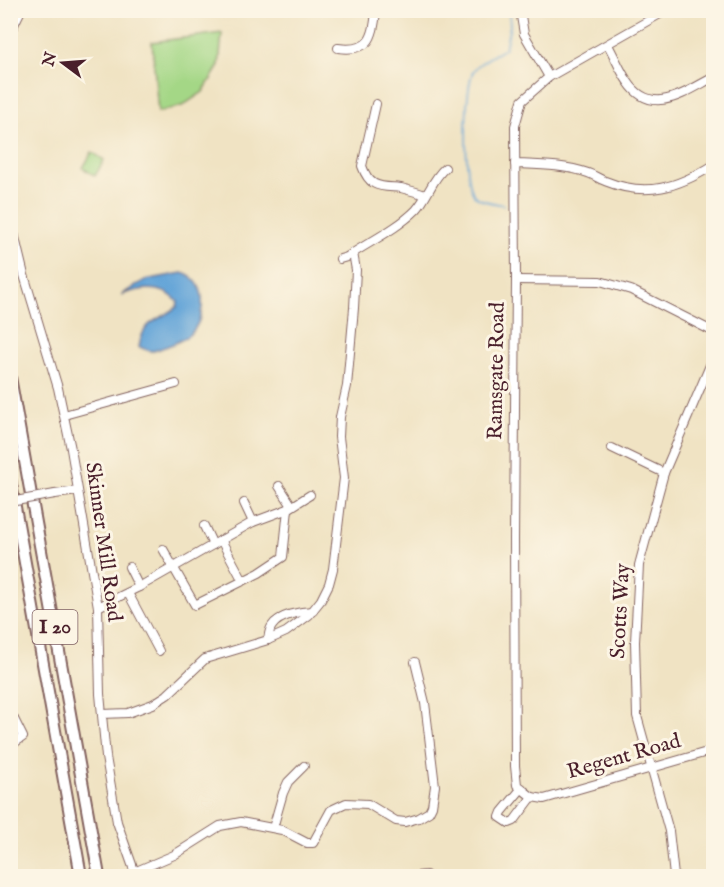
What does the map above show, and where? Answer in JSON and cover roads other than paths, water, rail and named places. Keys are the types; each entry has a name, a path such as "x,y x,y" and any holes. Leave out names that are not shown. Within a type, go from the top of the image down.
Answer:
{"highway":[{"name":"I 20","path":"10,377 99,876"},
{"name":"I 20","path":"10,479 81,876"}],"street":[{"path":"10,33 21,10"},
{"path":"338,48 356,50 368,42 375,24 376,10"},
{"path":"520,10 524,34 549,77"},
{"name":"Ramsgate Road","path":"522,788 517,785 514,766 516,280 514,126 522,101 549,77 667,10"},
{"path":"608,45 628,83 641,97 656,101 667,100 714,77"},
{"path":"376,104 362,166 365,174 371,182 378,186 412,190 425,195"},
{"path":"515,164 556,166 587,173 607,182 644,189 667,188 693,178 714,165"},
{"path":"339,259 353,253 396,226 416,210 445,168"},
{"name":"Skinner Mill Road","path":"10,217 64,415 98,607 106,757 117,822 135,874"},
{"path":"102,714 128,713 153,704 168,695 205,660 286,632 313,611 329,585 344,478 339,437 340,417 347,386 354,308 356,270 353,253"},
{"path":"516,280 600,281 631,290 714,332"},
{"name":"Scotts Way","path":"674,876 669,831 636,716 635,642 639,565 664,473 714,356"},
{"path":"64,415 176,384"},
{"path":"612,448 664,473"},
{"path":"163,549 195,605 243,581 283,557 290,508 279,486"},
{"path":"10,502 78,491"},
{"path":"98,607 139,587 253,522 290,508 310,495"},
{"path":"244,503 253,522"},
{"path":"204,526 213,545"},
{"path":"221,540 243,581"},
{"path":"129,567 139,587"},
{"path":"128,593 159,651"},
{"path":"268,640 271,627 278,619 313,611"},
{"path":"135,874 174,855 220,826 241,822 273,828 307,843 313,843 331,810 346,803 368,804 396,821 405,822 429,812 434,799 433,766 423,691 415,662"},
{"path":"10,711 23,736 10,746"},
{"name":"Regent Road","path":"532,797 543,799 714,750"},
{"path":"273,828 288,782 304,766"},
{"path":"522,788 532,797 514,821 509,823 500,817 522,788"},
{"path":"417,876 426,874"}],"water":[{"path":"182,273 190,276 200,289 202,306 198,324 187,336 169,346 152,351 139,347 148,326 177,307 178,302 158,290 143,290 121,295 145,280"}],"waterway":[{"path":"504,205 484,201 474,195 468,172 466,133 468,94 474,70 505,48 510,26 509,10"}]}
